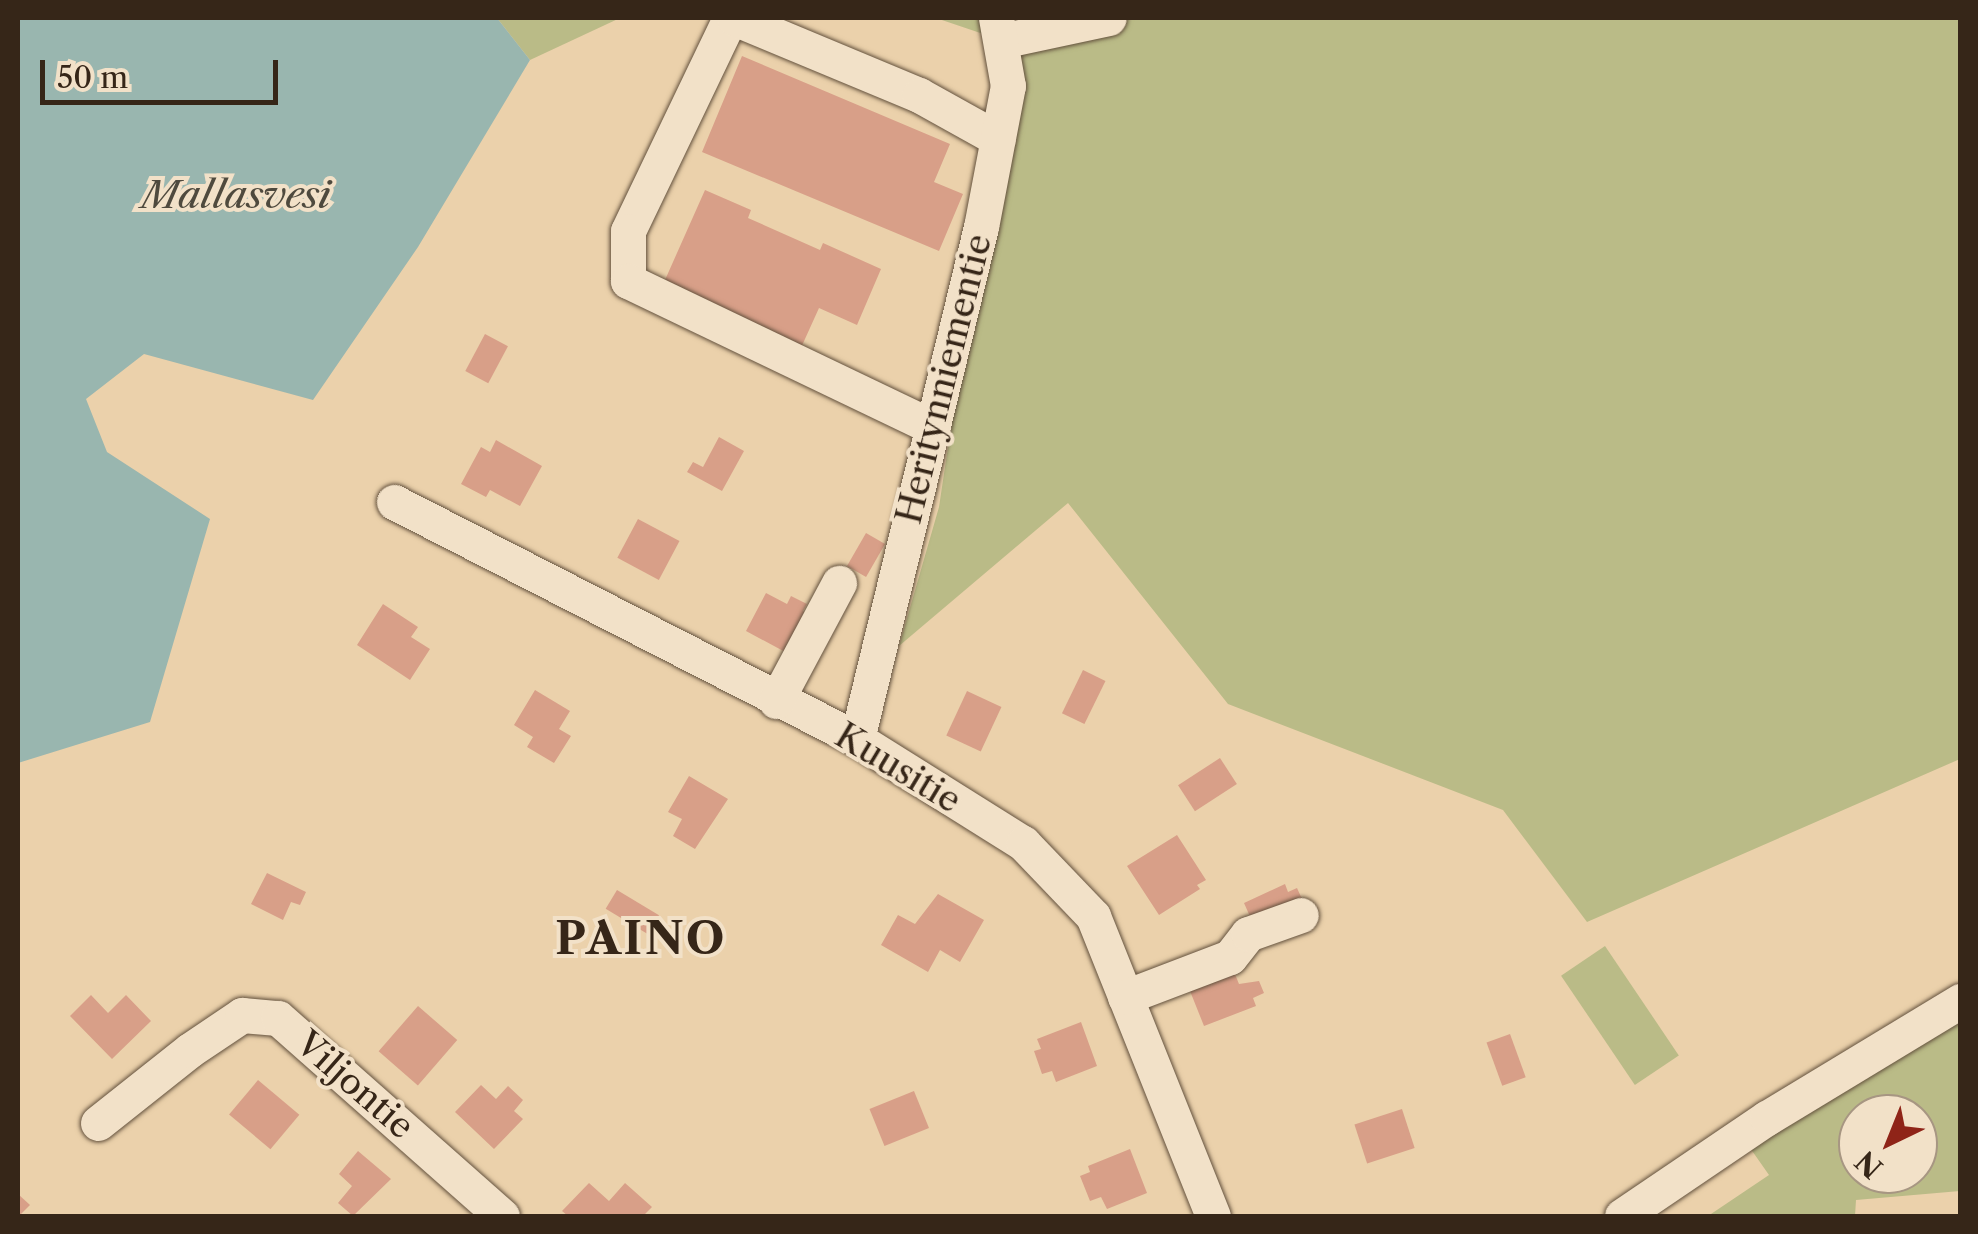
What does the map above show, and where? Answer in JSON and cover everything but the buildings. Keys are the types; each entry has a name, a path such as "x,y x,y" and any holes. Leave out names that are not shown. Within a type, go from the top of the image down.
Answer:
{"street":[{"path":"933,427 628,281 628,231 732,18 919,95 998,138"},
{"path":"998,29 1109,18"},
{"name":"Heritynniementie","path":"858,739 998,138 1008,86 998,29"},
{"name":"Kuusitie","path":"394,502 776,701 858,739 1023,843 1093,916 1213,1216"},
{"path":"776,701 839,583"},
{"path":"1125,997 1230,958 1248,934 1301,915"},
{"path":"1622,1216 1766,1118 1960,1001"},
{"name":"Viljontie","path":"98,1123 190,1050 242,1015 278,1018 502,1216"}],"green space":[{"path":"497,18 620,18 530,60"},
{"path":"936,18 1960,18 1960,759 1587,922 1503,810 1228,704 1068,503 899,646 939,507 981,227 1001,40"},
{"path":"1605,946 1679,1055 1635,1085 1561,976"},
{"path":"1960,1011 1960,1191 1938,1193 1938,1094 1838,1094 1838,1194 1925,1194 1856,1200 1855,1216 1708,1216 1769,1175 1748,1145"}],"water":[{"name":"Mallasvesi","path":"18,18 497,18 530,60 418,247 313,400 144,354 86,399 107,452 210,519 150,722 18,763"}],"district":[{"name":"PAINO","path":"641,939"}]}
